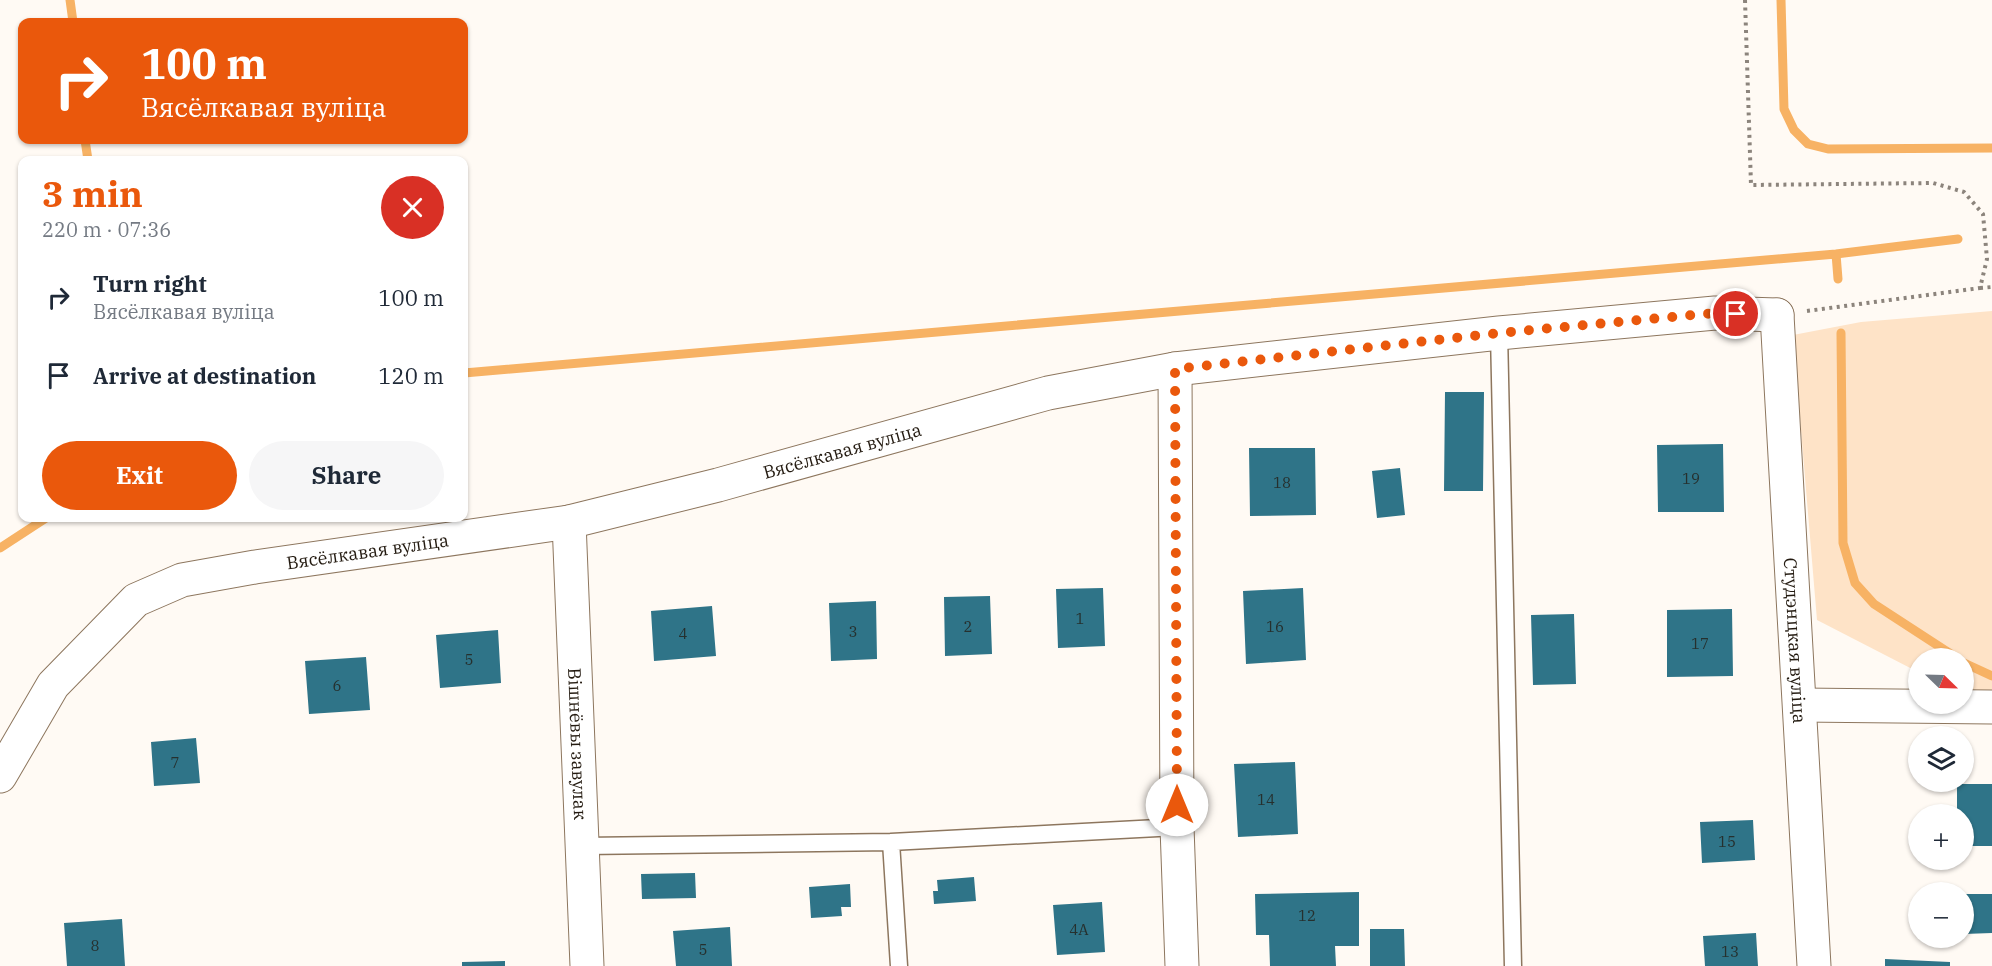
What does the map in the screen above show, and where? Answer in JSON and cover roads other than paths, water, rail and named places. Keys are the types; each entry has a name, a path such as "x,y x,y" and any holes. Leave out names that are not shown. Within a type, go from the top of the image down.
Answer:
{"street":[{"name":"Вясёлкавая вуліца","path":"0,776 52,685 136,600 182,580 569,522 718,485 1047,393 1175,369 1499,333 1715,313 1777,315"},
{"name":"Студэнцкая вуліца","path":"1777,315 1814,966"},
{"path":"1175,369 1177,828 1182,966"},
{"name":"Вішнёвы завулак","path":"569,522 587,966"},
{"path":"1800,705 1992,706"}],"lane":[{"path":"1499,333 1513,966"},
{"path":"583,846 891,842 1177,828"},
{"path":"891,842 899,966"}],"waterway":[{"path":"70,0 72,18"},
{"path":"1781,0 1784,109 1794,130 1808,144 1828,149 1992,148"},
{"path":"86,144 87,156"},
{"path":"468,373 1836,254 1958,239"},
{"path":"1836,254 1838,279"},
{"path":"1841,333 1843,543 1855,583 1874,604 1942,648"},
{"path":"0,548 40,522"},
{"path":"1974,668 1992,676"}]}
